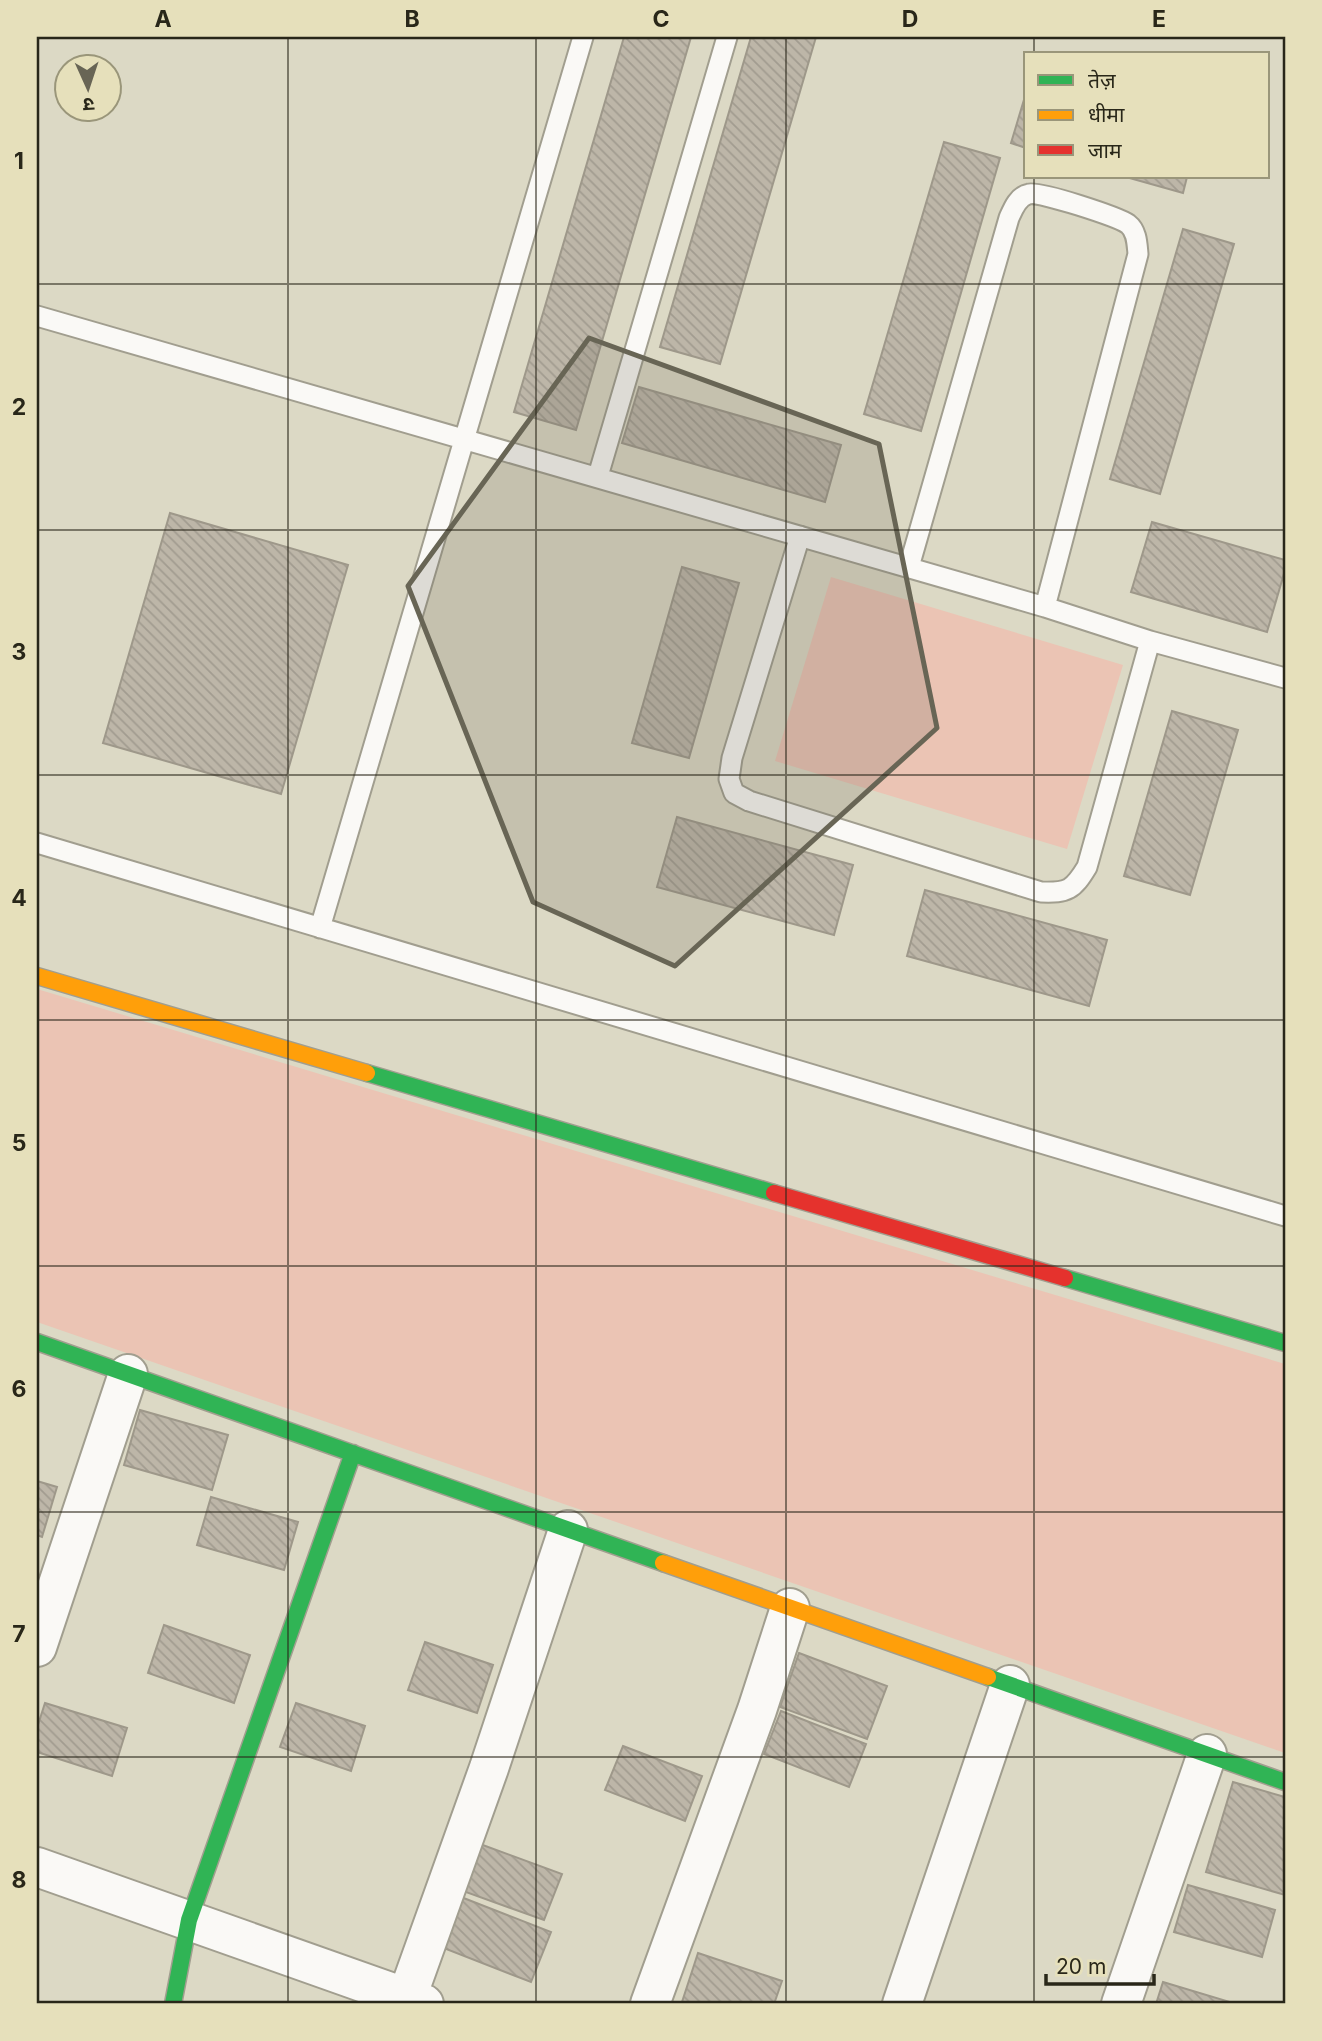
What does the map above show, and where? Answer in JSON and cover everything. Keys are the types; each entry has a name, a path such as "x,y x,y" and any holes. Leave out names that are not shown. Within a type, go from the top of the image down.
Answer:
{"street":[{"path":"37,976 1285,1343"},
{"path":"37,1342 1285,1782"},
{"path":"37,1647 128,1374"},
{"path":"173,2004 189,1920 353,1453"},
{"path":"37,1867 416,2001 568,1530"},
{"path":"650,2004 757,1710 790,1608"},
{"path":"902,2004 1010,1685"},
{"path":"1121,2004 1207,1754"}],"lane":[{"path":"320,928 583,37"},
{"path":"598,477 727,37"},
{"path":"909,567 1009,218 1017,201 1028,194 1048,195 1129,224 1137,237 1138,254 1045,607"},
{"path":"37,316 1285,678"},
{"path":"800,536 732,758 729,779 734,793 749,801 1041,891 1062,893 1076,885 1087,867 1150,641"},
{"path":"37,843 1285,1216"}],"highlighted area":[{"path":"589,338 879,444 937,728 675,966 533,902 408,586"}],"shaded area":[{"path":"831,577 1123,665 1067,849 775,761"},
{"path":"37,989 1285,1364 1285,1753 37,1322"}],"building":[{"path":"624,37 691,37 576,430 514,412"},
{"path":"751,37 816,37 720,364 660,347"},
{"path":"1024,100 1024,147 1011,143"},
{"path":"944,142 1000,158 921,431 864,414"},
{"path":"1130,178 1187,178 1183,193"},
{"path":"1183,229 1234,244 1160,494 1110,479"},
{"path":"639,387 841,445 825,502 622,443"},
{"path":"170,513 348,565 281,794 103,743"},
{"path":"1152,522 1285,560 1285,570 1267,632 1131,592"},
{"path":"682,567 739,583 689,758 632,743"},
{"path":"1172,711 1238,730 1190,895 1124,876"},
{"path":"677,817 853,865 834,935 657,887"},
{"path":"925,890 1107,940 1089,1006 907,956"},
{"path":"140,1410 228,1435 212,1490 124,1465"},
{"path":"37,1481 57,1487 42,1537 37,1535"},
{"path":"211,1497 298,1522 284,1570 197,1545"},
{"path":"164,1625 250,1655 234,1703 148,1673"},
{"path":"425,1642 493,1665 477,1713 408,1690"},
{"path":"799,1653 887,1686 867,1739 780,1707"},
{"path":"45,1703 127,1728 112,1776 37,1752 37,1728"},
{"path":"296,1703 365,1726 351,1771 280,1747"},
{"path":"781,1711 866,1744 849,1787 764,1754"},
{"path":"623,1746 702,1776 685,1821 605,1790"},
{"path":"1233,1782 1285,1797 1285,1895 1206,1872"},
{"path":"480,1844 562,1874 544,1920 463,1891"},
{"path":"1188,1885 1275,1910 1262,1957 1174,1932"},
{"path":"461,1897 551,1932 531,1982 441,1947"},
{"path":"698,1953 782,1981 774,2004 682,2002"},
{"path":"1163,1982 1230,2002 1156,2004"}],"traffic: fast":[{"path":"367,1073 774,1193"},
{"path":"1065,1278 1285,1343"},
{"path":"37,1342 663,1563"},
{"path":"173,2004 189,1920 353,1453"},
{"path":"988,1677 1285,1782"}],"traffic: slow":[{"path":"37,976 367,1073"},
{"path":"663,1563 988,1677"}],"traffic: jam":[{"path":"774,1193 1065,1278"}]}
